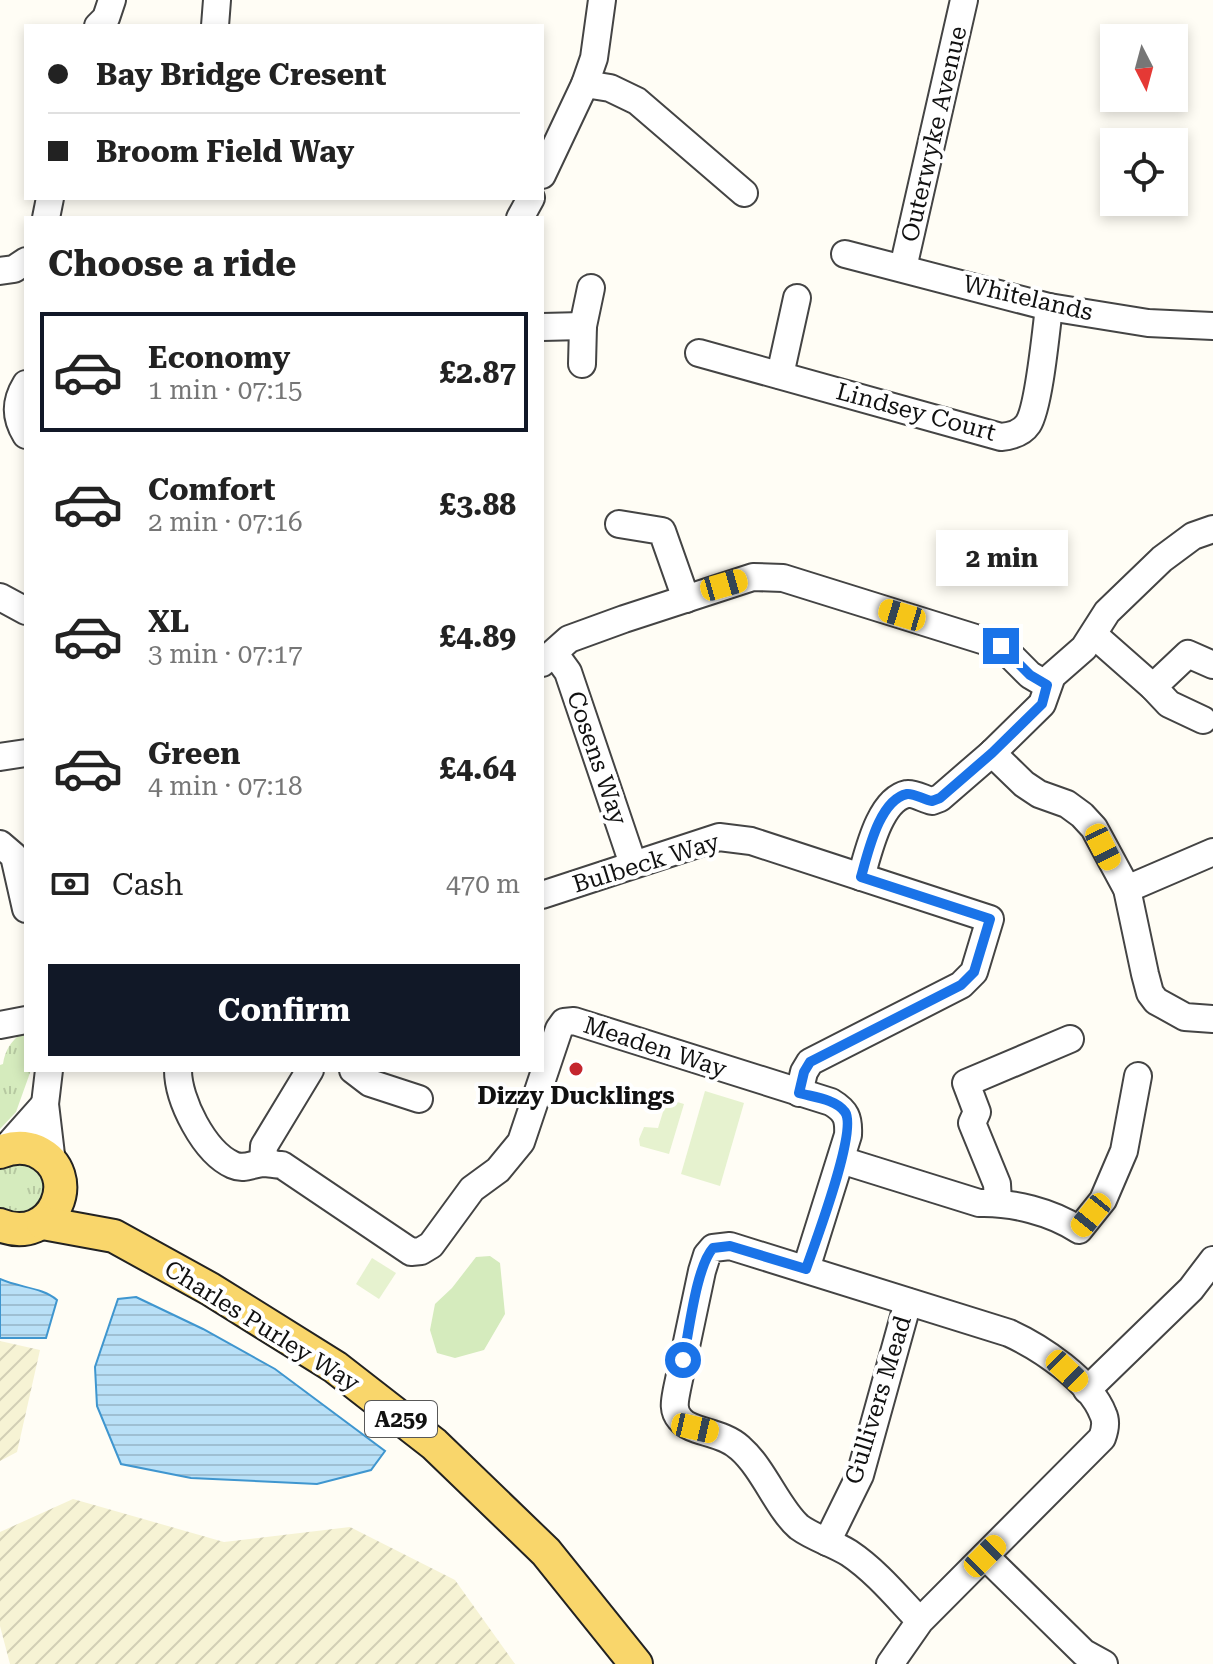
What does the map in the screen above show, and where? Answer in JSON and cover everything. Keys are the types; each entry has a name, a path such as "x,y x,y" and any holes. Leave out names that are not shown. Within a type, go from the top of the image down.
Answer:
{"main road":[{"path":"2,1151 17,1147 30,1149 55,1169 61,1188 59,1201 43,1223"},
{"name":"Charles Purley Way","path":"55,1169 114,1236"},
{"name":"Charles Purley Way","path":"0,1225 16,1230 30,1229 43,1223 114,1236 210,1289 335,1367 434,1444 546,1552 636,1664"}],"street":[{"path":"100,24 106,18 112,0"},
{"path":"215,24 217,0"},
{"path":"544,171 594,58 602,0"},
{"name":"Outerwyke Avenue","path":"903,268 964,0"},
{"path":"585,84 610,88 637,101 744,193"},
{"name":"Whitelands","path":"845,254 1049,307 1148,323 1213,326"},
{"path":"0,271 14,269 24,262"},
{"path":"582,364 583,326 591,288"},
{"path":"780,375 797,298"},
{"name":"Lindsey Court","path":"699,353 986,435 1011,435 1029,422 1033,412 1049,307"},
{"path":"544,327 583,326"},
{"path":"24,388 18,399 17,411 24,432"},
{"path":"619,524 662,531 686,599"},
{"path":"861,877 875,829 893,804 903,795 911,793 932,801 940,798 1042,704 1052,676 1084,648 1107,612 1162,559 1193,536 1213,529"},
{"path":"548,659 569,639 753,577 783,578 1001,646 1030,675 1047,685"},
{"path":"0,597 24,610"},
{"path":"1094,635 1169,704 1203,720"},
{"path":"1153,687 1188,654 1213,665"},
{"name":"Cosens Way","path":"548,659 568,672 633,864"},
{"path":"0,757 24,753"},
{"path":"992,753 1007,771 1024,784 1082,815 1094,828 1127,889 1150,993 1156,1001 1177,1014 1213,1019"},
{"name":"Bulbeck Way","path":"544,894 719,837 730,837 990,919 974,972 961,985 810,1062 799,1093"},
{"path":"0,844 14,856 24,900"},
{"path":"1127,889 1213,852"},
{"path":"0,1025 24,1020"},
{"name":"Meaden Way","path":"545,1062 559,1029 564,1022 574,1021 831,1102 844,1109 849,1120 841,1160 806,1269"},
{"path":"998,1202 997,1184 972,1123 977,1112 966,1083 1070,1039"},
{"path":"49,1072 45,1104 55,1169"},
{"name":"Meaden Way","path":"178,1072 184,1103 207,1143 232,1165 247,1168 263,1163 282,1165 411,1252 431,1245 472,1189 498,1170 521,1142 542,1072"},
{"path":"263,1163 264,1146 309,1072"},
{"path":"356,1072 370,1083 419,1099"},
{"path":"841,1160 979,1203 998,1202 1069,1223 1079,1230 1103,1200 1124,1151 1138,1076"},
{"path":"2,1151 45,1104"},
{"path":"890,1664 920,1621 1102,1438 1105,1427 1103,1414 1087,1390 1034,1344 1009,1333 730,1246 713,1248 702,1271 674,1407 680,1420 723,1435 738,1445 799,1526 847,1552 869,1568 920,1621"},
{"path":"1087,1390 1191,1289 1213,1260"},
{"name":"Gullivers Mead","path":"827,1542 860,1475 908,1302"},
{"path":"985,1556 1084,1653 1104,1664"}],"shaded area":[{"path":"0,1341 40,1350 17,1452 0,1461"},
{"path":"73,1499 224,1542 350,1527 455,1580 515,1664 10,1664 0,1626 0,1532"}],"green space":[{"path":"24,1033 24,1072 30,1072 16,1112 0,1129 0,1065 15,1039"},
{"path":"705,1091 744,1103 720,1186 681,1174"},
{"path":"667,1099 684,1104 669,1154 640,1146 639,1139 644,1127 658,1128"},
{"path":"9,1162 30,1166 43,1178 48,1192 34,1215 0,1213 0,1168"},
{"path":"490,1256 500,1263 505,1314 484,1350 455,1358 437,1353 430,1330 435,1304 476,1257"},
{"path":"372,1258 396,1273 379,1299 356,1284"}],"water":[{"path":"0,1279 44,1292 57,1300 46,1338 0,1338"},
{"path":"136,1297 203,1329 275,1369 385,1451 371,1470 317,1484 191,1478 121,1464 97,1406 95,1367 118,1299"}],"place":[{"name":"Dizzy Ducklings","path":"576,1069"}],"route":[{"path":"683,1360 702,1271 713,1248 730,1246 806,1269 841,1160 849,1120 844,1109 799,1093 810,1062 961,985 974,972 990,919 861,877 875,829 893,804 903,795 911,793 932,801 940,798 1042,704 1047,685 1030,675 1001,646"}]}
